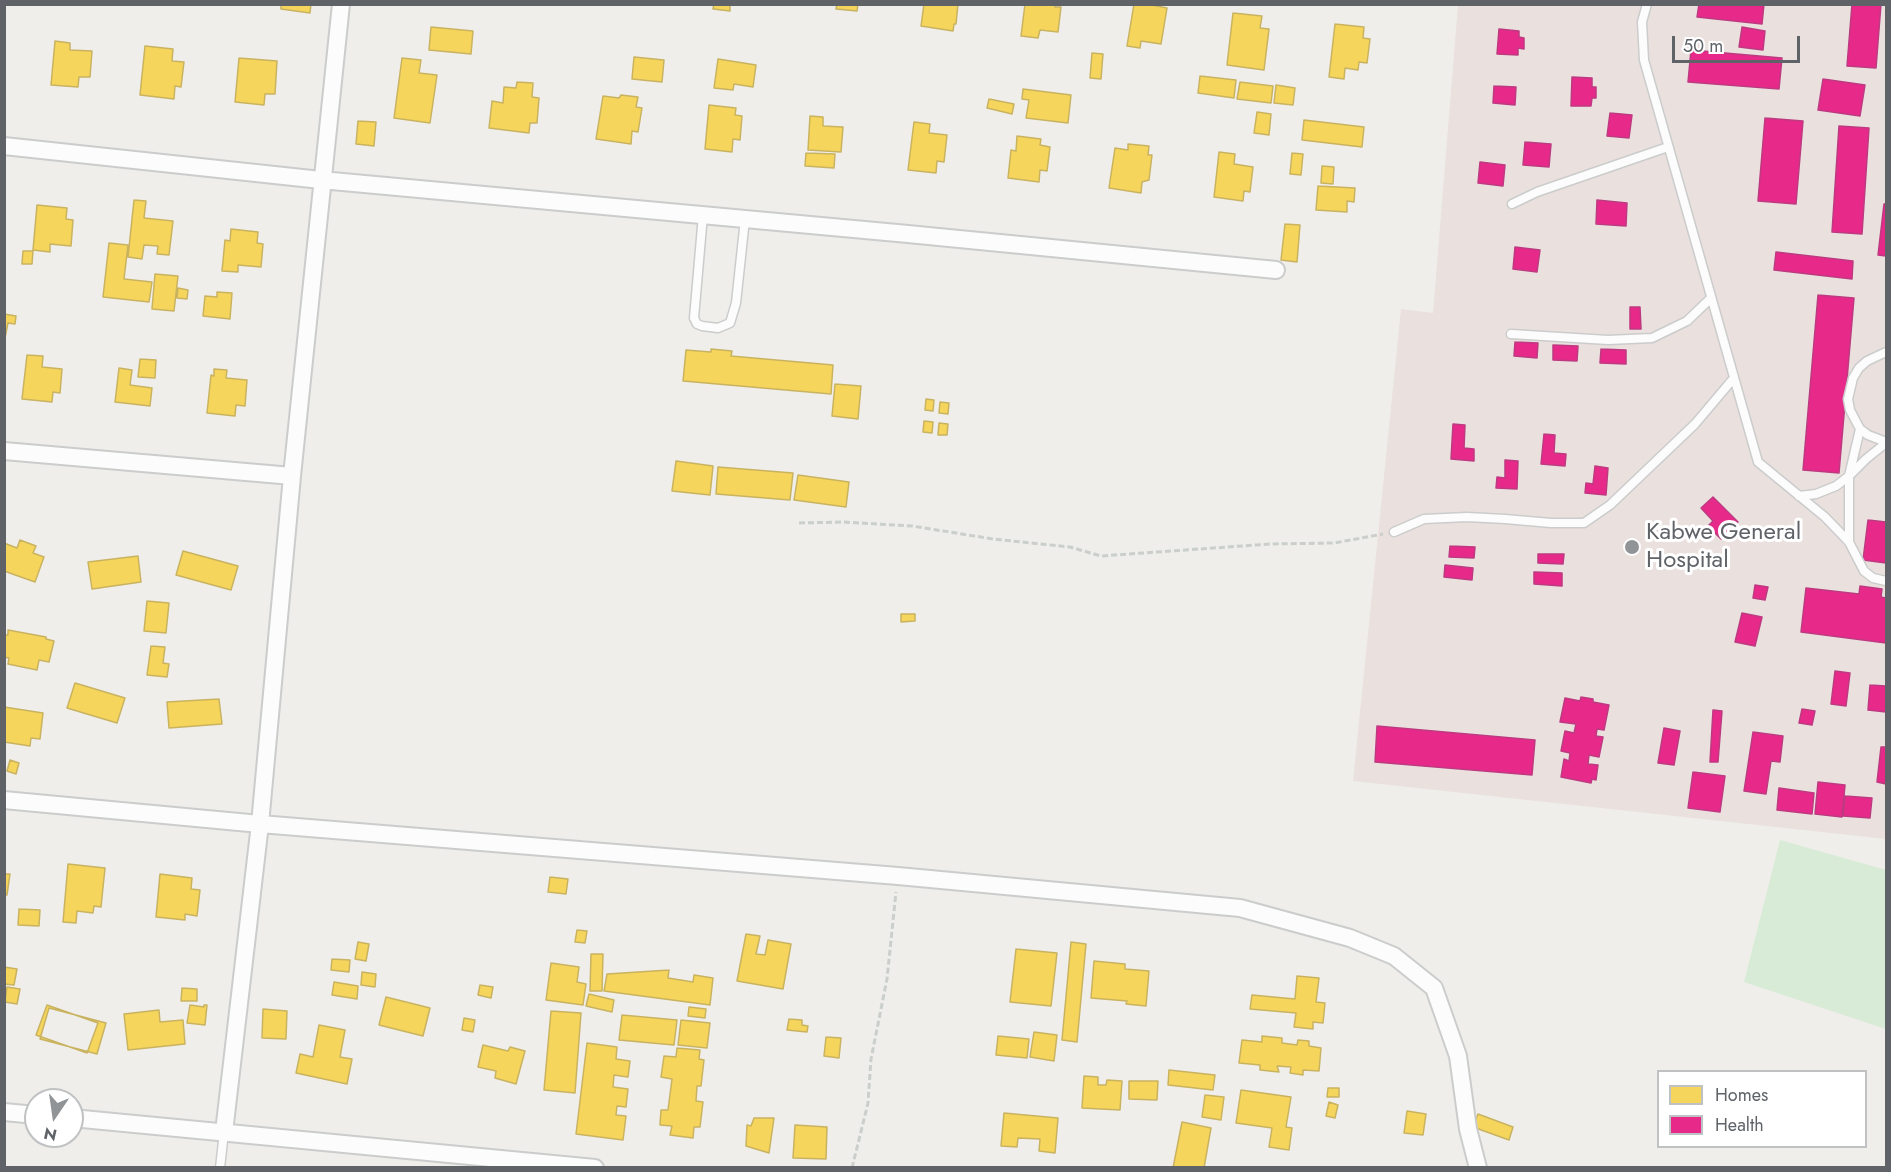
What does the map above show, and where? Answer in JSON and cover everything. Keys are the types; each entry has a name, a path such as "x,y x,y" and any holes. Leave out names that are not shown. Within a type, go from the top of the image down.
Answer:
{"street":[{"path":"224,1132 260,824 292,476 340,4"},
{"path":"4,146 321,180 1276,270"},
{"path":"4,451 292,476"},
{"path":"4,800 260,824 898,876 1240,908 1350,938 1394,956 1434,988 1458,1056 1468,1129 1478,1167"},
{"path":"4,1112 24,1114"},
{"path":"84,1119 595,1167"}],"lane":[{"path":"1647,4 1642,22 1644,60 1758,462 1825,517 1849,542 1864,571 1873,578 1887,582"},
{"path":"1512,204 1537,192 1668,147"},
{"path":"703,215 694,318 697,324 718,328 730,322 736,303 745,219"},
{"path":"1511,334 1608,340 1652,338 1687,321 1710,299"},
{"path":"1887,352 1867,361 1853,378 1848,399 1850,410 1860,429 1877,440 1887,443"},
{"path":"1394,532 1424,519 1467,517 1584,523 1610,505 1695,424 1733,379"},
{"path":"1849,542 1849,476 1860,429"},
{"path":"1799,496 1816,494 1836,486 1887,443"},
{"path":"220,1167 224,1132"}],"path":[{"path":"800,524 843,522 912,526 993,539 1070,547 1101,556 1270,544 1334,543 1394,532"},
{"path":"852,1167 868,1103 871,1059 886,979 898,876"}],"shaded area":[{"name":"Kabwe General Hospital","path":"1458,5 1886,5 1886,839 1353,781 1401,309 1433,313"}],"green space":[{"path":"1780,840 1886,870 1886,1029 1744,982"}],"building: Homes":[{"path":"281,4 311,4 310,13 281,9"},
{"path":"714,4 730,4 730,11 713,9"},
{"path":"837,4 858,4 857,11 836,9"},
{"path":"924,4 958,4 953,31 921,26"},
{"path":"1025,4 1056,4 1055,7 1061,7 1058,32 1040,30 1038,38 1021,36"},
{"path":"1134,4 1167,8 1161,44 1141,41 1140,48 1127,46"},
{"path":"1233,13 1262,16 1260,28 1269,29 1264,70 1227,65"},
{"path":"1335,24 1364,27 1363,38 1370,39 1367,63 1359,62 1358,70 1345,68 1344,79 1329,77"},
{"path":"431,27 473,31 471,54 429,50"},
{"path":"55,41 70,43 70,50 92,51 90,77 79,77 78,87 51,85"},
{"path":"145,46 173,49 172,61 184,62 181,87 175,86 174,99 140,95"},
{"path":"1092,53 1103,54 1101,79 1090,78"},
{"path":"634,57 664,60 662,82 632,79"},
{"path":"239,58 277,61 275,94 265,94 264,105 235,102"},
{"path":"402,58 421,60 419,73 437,75 430,123 394,118"},
{"path":"718,59 756,65 753,87 734,84 733,90 714,88"},
{"path":"1200,76 1236,80 1234,98 1198,93"},
{"path":"517,82 533,83 532,97 539,98 537,123 530,123 529,133 489,128 492,101 503,103 504,87 516,88"},
{"path":"1240,82 1273,86 1271,103 1237,99"},
{"path":"1276,85 1295,88 1293,105 1274,103"},
{"path":"1023,89 1071,95 1068,123 1026,118 1029,100 1022,99"},
{"path":"621,95 638,97 636,107 642,108 638,132 632,131 631,144 596,139 603,96 619,98"},
{"path":"989,99 1014,104 1012,114 987,108"},
{"path":"709,105 736,108 735,115 742,116 740,140 733,139 732,152 705,149"},
{"path":"1257,112 1271,114 1269,135 1254,133"},
{"path":"810,116 823,117 823,126 843,127 841,152 808,150"},
{"path":"1304,120 1364,127 1362,147 1302,140"},
{"path":"358,121 376,122 374,146 356,144"},
{"path":"914,122 930,124 929,133 947,135 944,162 937,161 936,173 908,170"},
{"path":"1017,136 1041,139 1040,145 1050,147 1047,171 1040,170 1039,182 1008,178 1011,150 1016,151"},
{"path":"1128,144 1149,146 1148,155 1152,155 1149,180 1142,182 1141,193 1109,188 1115,148 1128,150"},
{"path":"1219,152 1235,154 1234,164 1253,167 1250,192 1244,191 1243,201 1214,197"},
{"path":"806,153 835,154 834,168 805,166"},
{"path":"1292,153 1303,154 1301,175 1290,174"},
{"path":"1322,166 1334,167 1333,184 1321,183"},
{"path":"1318,186 1355,188 1354,202 1347,201 1347,212 1316,210"},
{"path":"134,200 146,201 144,218 173,221 169,255 157,254 158,246 144,245 142,259 128,257"},
{"path":"37,205 67,208 66,219 73,220 71,246 50,244 50,252 33,250"},
{"path":"1285,224 1300,225 1297,262 1281,260"},
{"path":"231,229 258,232 257,243 263,244 261,267 238,265 238,272 222,271 225,240 230,241"},
{"path":"109,243 128,245 124,279 152,282 149,302 103,297"},
{"path":"23,251 33,251 32,264 22,264"},
{"path":"155,274 178,276 174,311 152,309"},
{"path":"178,288 188,290 187,299 177,298"},
{"path":"217,292 232,293 230,319 203,316 205,296 217,297"},
{"path":"4,314 16,316 15,324 8,323 4,343"},
{"path":"711,349 732,351 731,356 833,365 831,394 683,381 686,350 711,352"},
{"path":"27,355 43,356 42,367 62,369 60,393 53,392 52,402 22,399"},
{"path":"140,359 156,360 155,378 138,377"},
{"path":"119,368 132,370 130,385 152,388 150,406 115,402"},
{"path":"214,369 227,370 226,378 247,380 245,406 236,405 235,416 207,413 211,375 214,376"},
{"path":"835,384 861,386 858,419 832,416"},
{"path":"926,399 934,400 933,411 925,410"},
{"path":"940,402 949,403 948,414 939,413"},
{"path":"924,421 933,422 932,433 923,432"},
{"path":"939,423 948,424 947,435 938,435"},
{"path":"676,461 713,466 710,495 672,491"},
{"path":"718,467 793,473 790,500 716,494"},
{"path":"798,475 849,482 846,507 794,500"},
{"path":"20,540 36,546 33,553 44,557 35,582 4,571 4,543 17,548"},
{"path":"183,551 238,566 231,590 176,575"},
{"path":"138,556 141,582 92,589 88,562"},
{"path":"147,601 169,603 166,633 144,631"},
{"path":"901,614 915,614 915,621 901,622"},
{"path":"8,630 46,637 54,641 49,662 39,660 37,670 8,664 9,658 4,657 4,635 8,635"},
{"path":"151,646 165,647 163,663 169,664 167,677 147,675"},
{"path":"75,683 125,698 117,723 67,708"},
{"path":"219,699 222,724 169,728 167,702"},
{"path":"4,707 43,713 40,739 31,738 30,746 4,742"},
{"path":"10,760 19,763 16,774 7,771"},
{"path":"68,864 105,868 101,907 94,906 93,913 77,911 76,923 63,922"},
{"path":"4,874 10,874 7,895 4,895"},
{"path":"160,874 192,878 191,889 200,890 197,916 185,914 185,920 156,917"},
{"path":"550,877 568,879 566,894 548,892"},
{"path":"19,909 40,910 39,926 18,925"},
{"path":"577,930 587,931 585,943 575,942"},
{"path":"746,934 760,936 756,954 765,955 768,940 791,944 783,989 737,981"},
{"path":"358,942 369,944 366,961 355,959"},
{"path":"1071,942 1086,944 1077,1042 1062,1040"},
{"path":"1016,949 1057,953 1051,1006 1010,1002"},
{"path":"591,954 603,954 602,991 590,991"},
{"path":"332,959 350,960 349,972 331,970"},
{"path":"1094,961 1125,964 1125,969 1149,971 1146,1006 1126,1004 1127,1001 1091,998"},
{"path":"551,963 579,967 577,982 586,984 583,1005 546,1000"},
{"path":"4,967 17,969 14,985 4,984"},
{"path":"669,970 668,978 693,982 694,975 713,978 710,1005 604,991 607,974"},
{"path":"362,972 376,974 375,987 361,985"},
{"path":"1297,976 1319,978 1316,1002 1325,1003 1323,1023 1313,1022 1313,1029 1294,1027 1296,1013 1250,1009 1252,995 1295,999"},
{"path":"334,982 358,986 357,999 332,995"},
{"path":"480,985 493,987 491,998 478,995"},
{"path":"7,987 20,989 17,1004 5,1002"},
{"path":"182,988 197,989 197,1001 181,1001"},
{"path":"589,994 614,1000 612,1012 586,1006"},
{"path":"386,997 430,1008 423,1036 379,1025"},
{"path":"47,1005 98,1023 87,1053 36,1035"},
{"path":"190,1005 204,1007 207,1005 205,1025 187,1023"},
{"path":"689,1007 706,1009 705,1018 688,1016"},
{"path":"49,1008 106,1023 97,1054 40,1039"},
{"path":"263,1009 287,1011 286,1039 262,1038"},
{"path":"159,1010 160,1022 183,1020 185,1044 128,1050 124,1014"},
{"path":"551,1011 581,1013 575,1093 544,1090"},
{"path":"622,1015 677,1020 674,1045 619,1040"},
{"path":"464,1018 475,1020 473,1032 462,1030"},
{"path":"789,1019 802,1020 802,1025 808,1026 807,1032 787,1030"},
{"path":"681,1020 710,1023 707,1048 678,1045"},
{"path":"319,1025 345,1030 340,1057 352,1059 347,1084 296,1073 300,1054 313,1057"},
{"path":"1034,1032 1057,1035 1054,1061 1030,1057"},
{"path":"998,1036 1029,1039 1027,1058 996,1055"},
{"path":"1262,1036 1282,1038 1282,1043 1297,1045 1298,1040 1309,1041 1309,1046 1321,1048 1319,1071 1303,1070 1303,1075 1290,1073 1291,1067 1277,1066 1279,1072 1260,1070 1260,1065 1239,1063 1242,1040 1262,1042"},
{"path":"826,1037 841,1038 839,1058 824,1056"},
{"path":"587,1043 617,1047 616,1059 630,1061 628,1077 614,1075 613,1087 628,1089 626,1107 617,1106 616,1115 626,1116 623,1140 576,1134"},
{"path":"483,1045 508,1051 510,1047 525,1051 516,1084 495,1078 496,1071 478,1067"},
{"path":"677,1048 700,1050 699,1059 704,1060 701,1086 697,1086 696,1101 703,1102 700,1127 694,1127 693,1138 670,1135 672,1126 660,1125 661,1110 668,1110 672,1079 661,1077 664,1056 676,1057"},
{"path":"1169,1070 1215,1075 1213,1090 1168,1085"},
{"path":"1084,1076 1098,1077 1098,1085 1106,1085 1107,1080 1122,1081 1120,1110 1082,1108"},
{"path":"1129,1081 1158,1081 1157,1100 1129,1099"},
{"path":"1328,1088 1339,1088 1339,1097 1327,1097"},
{"path":"1241,1090 1291,1097 1286,1127 1292,1128 1289,1150 1269,1147 1272,1128 1236,1123"},
{"path":"1205,1095 1224,1097 1221,1120 1202,1117"},
{"path":"1329,1102 1338,1105 1335,1118 1326,1116"},
{"path":"1407,1111 1426,1114 1423,1135 1404,1133"},
{"path":"1004,1113 1058,1118 1055,1153 1039,1151 1040,1139 1018,1138 1017,1147 1001,1146"},
{"path":"1478,1114 1513,1127 1509,1140 1473,1127"},
{"path":"754,1118 774,1118 769,1153 746,1146 747,1125 751,1126"},
{"path":"1182,1122 1211,1128 1204,1168 1173,1168"},
{"path":"795,1125 827,1127 826,1159 793,1158"}],"building: Health":[{"path":"1699,4 1764,4 1762,24 1697,17"},
{"path":"1852,4 1881,4 1876,68 1847,66"},
{"path":"1742,27 1765,31 1763,50 1739,47"},
{"path":"1499,29 1519,31 1519,37 1524,38 1524,49 1518,48 1518,55 1497,54"},
{"path":"1691,50 1782,58 1779,89 1688,82"},
{"path":"1572,77 1592,78 1592,87 1596,87 1596,98 1592,98 1591,106 1571,106"},
{"path":"1823,79 1865,85 1860,116 1818,110"},
{"path":"1494,86 1516,87 1515,105 1493,103"},
{"path":"1610,113 1632,115 1629,138 1607,136"},
{"path":"1765,118 1803,121 1796,204 1758,201"},
{"path":"1839,126 1869,128 1862,234 1832,232"},
{"path":"1525,142 1551,144 1549,167 1523,165"},
{"path":"1480,162 1505,165 1503,186 1478,183"},
{"path":"1597,200 1627,203 1626,226 1596,224"},
{"path":"1884,204 1886,204 1886,256 1878,255"},
{"path":"1515,247 1540,250 1537,272 1513,269"},
{"path":"1776,252 1853,261 1852,279 1774,270"},
{"path":"1818,295 1854,298 1839,473 1803,470"},
{"path":"1630,307 1640,307 1641,329 1630,329"},
{"path":"1515,342 1538,343 1537,358 1514,356"},
{"path":"1553,345 1578,346 1577,361 1553,360"},
{"path":"1601,349 1626,350 1626,364 1600,363"},
{"path":"1453,424 1465,425 1464,448 1474,449 1474,461 1451,459"},
{"path":"1544,434 1555,435 1554,453 1566,454 1565,466 1541,464"},
{"path":"1505,460 1518,461 1517,489 1496,488 1497,477 1505,478"},
{"path":"1595,466 1608,468 1606,495 1585,493 1586,483 1593,484"},
{"path":"1713,497 1738,522 1721,539 1708,526 1713,521 1701,508"},
{"path":"1868,520 1886,522 1886,563 1863,560"},
{"path":"1450,546 1475,547 1474,558 1449,557"},
{"path":"1538,554 1564,554 1563,564 1538,563"},
{"path":"1445,565 1473,568 1472,580 1444,577"},
{"path":"1534,572 1562,573 1562,586 1534,584"},
{"path":"1755,585 1768,587 1765,600 1753,598"},
{"path":"1860,586 1882,589 1881,597 1886,598 1886,643 1801,632 1806,588 1859,594"},
{"path":"1742,613 1762,617 1755,646 1735,642"},
{"path":"1835,671 1850,673 1846,706 1831,704"},
{"path":"1870,685 1886,686 1886,712 1868,710"},
{"path":"1581,697 1609,705 1604,730 1597,729 1596,736 1603,737 1599,757 1589,755 1588,764 1598,765 1596,780 1592,779 1591,783 1561,777 1564,759 1569,761 1570,753 1561,751 1565,731 1574,733 1576,724 1560,722 1565,698 1580,701"},
{"path":"1802,709 1815,711 1812,725 1799,723"},
{"path":"1713,710 1722,711 1718,762 1710,762"},
{"path":"1377,726 1535,740 1532,775 1375,762"},
{"path":"1664,728 1680,731 1674,765 1658,763"},
{"path":"1753,732 1783,736 1780,762 1771,761 1766,794 1744,791"},
{"path":"1881,747 1886,747 1886,784 1877,782"},
{"path":"1693,772 1725,776 1720,812 1688,808"},
{"path":"1818,782 1845,785 1842,817 1815,814"},
{"path":"1779,788 1814,793 1812,814 1777,810"},
{"path":"1845,796 1872,798 1870,818 1843,816"}],"place":[{"name":"Kabwe General Hospital","path":"1632,547"}]}
